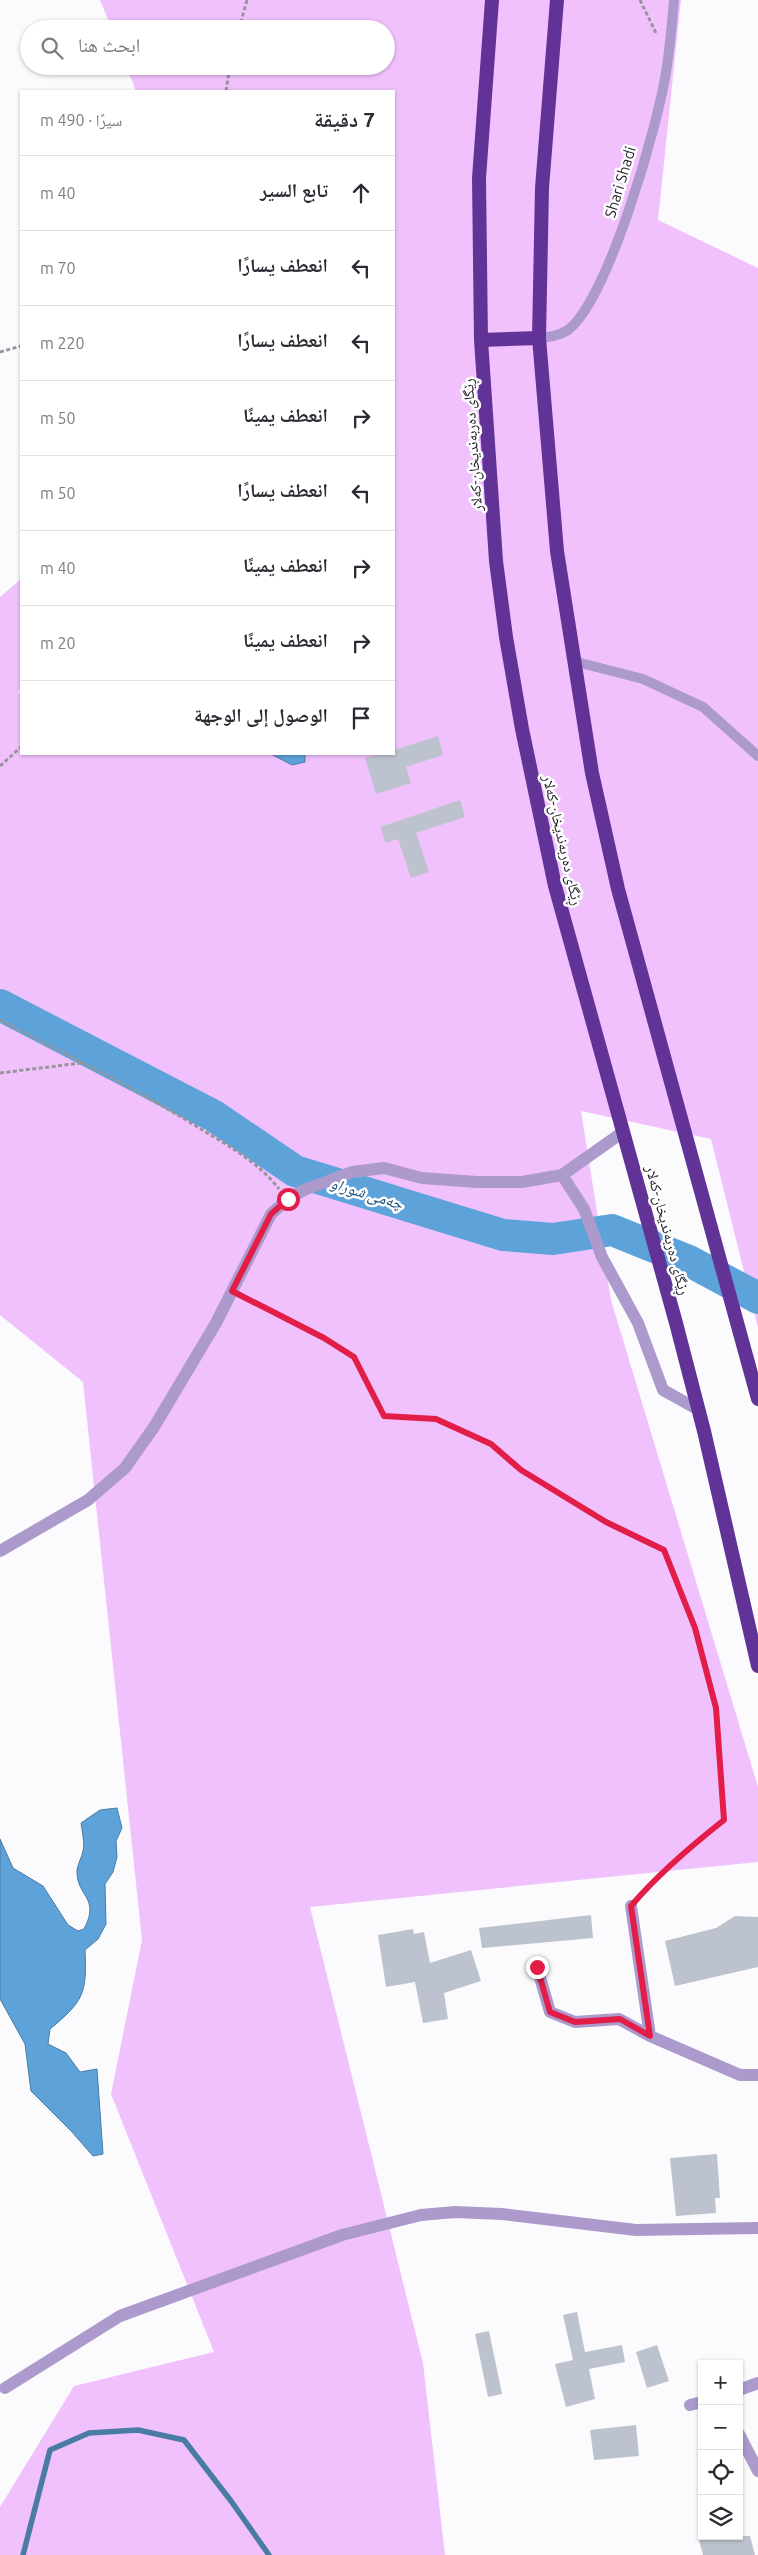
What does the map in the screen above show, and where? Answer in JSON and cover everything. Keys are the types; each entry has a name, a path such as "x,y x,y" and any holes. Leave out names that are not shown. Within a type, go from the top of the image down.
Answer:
{"highway":[{"name":"ڕێگای دەربەندیخان-کەلار","path":"492,0 479,178 481,340 496,561 522,729 555,886 646,1209 699,1410 758,1666"},
{"path":"557,0 542,188 539,338 557,551 592,773 618,889 758,1399"},
{"path":"481,340 539,338"}],"street":[{"path":"0,1551 88,1500 125,1468 154,1427 216,1323 271,1214 288,1199 304,1190 352,1172 384,1168 422,1178 477,1182 522,1182 562,1175 623,1132"},
{"path":"562,1175 584,1209 602,1257 638,1323 663,1390 699,1410"},
{"path":"631,1906 650,2036"},
{"path":"537,1967 550,2012 575,2022 620,2019 650,2036 740,2075 758,2075"},
{"path":"5,2388 120,2316 342,2234 421,2215 455,2212 502,2214 636,2230 758,2228"},
{"path":"743,2389 758,2383"},
{"path":"743,2442 758,2471"}],"lane":[{"name":"Shari Shadi","path":"539,338 559,335 573,325 592,300 601,280 630,202 659,104 668,56 674,0"},
{"path":"573,661 643,680 703,707 758,756"}],"path":[{"path":"242,20 248,0"},
{"path":"640,0 668,56"},
{"path":"226,90 229,75"},
{"path":"0,352 20,346"},
{"path":"0,766 20,748"},
{"path":"0,1020 180,1115 232,1148 270,1176 288,1199"},
{"path":"0,1073 81,1063"},
{"path":"232,1291 324,1338 354,1357 384,1416 436,1419 491,1444 521,1470 606,1522 664,1550 695,1628 716,1708 724,1820 690,1847 645,1889 631,1906"}],"shaded area":[{"path":"100,0 681,0 658,220 758,268 758,1328 711,1139 581,1111 611,1300 758,1787 758,1862 310,1907 423,2363 445,2555 0,2555 0,2507 74,2386 214,2352 111,2094 142,1940 83,1382 0,1315 0,597 20,580 20,689 17,694 20,692 20,755 395,755 395,90 136,90 130,75 395,75 395,20 108,20"}],"water":[{"path":"273,755 305,755 305,762 292,765"},
{"path":"117,1808 122,1828 116,1841 117,1857 113,1872 105,1884 106,1924 98,1939 85,1950 85,1977 81,1995 70,2011 50,2029 48,2044 66,2053 80,2072 97,2069 103,2154 93,2156 31,2091 25,2044 0,1999 0,1839 13,1868 43,1886 68,1925 78,1931 84,1929 90,1910 89,1903 80,1886 77,1870 84,1848 81,1823 100,1810"}],"building":[{"path":"438,736 443,755 406,767 411,783 376,794 365,758 376,755 395,755 395,750"},
{"path":"460,800 465,817 416,833 429,872 411,878 398,839 386,843 380,827"},
{"path":"591,1915 593,1938 482,1948 479,1928"},
{"path":"735,1916 758,1917 758,1967 675,1986 665,1941 716,1928"},
{"path":"413,1929 414,1934 424,1932 430,1963 471,1950 481,1981 444,1993 448,2019 423,2023 415,1982 386,1987 378,1935"},
{"path":"717,2154 720,2198 715,2198 716,2213 676,2216 670,2158"},
{"path":"577,2312 585,2352 622,2345 625,2362 589,2369 595,2399 566,2407 555,2364 573,2360 563,2315"},
{"path":"489,2331 502,2394 488,2397 475,2334"},
{"path":"657,2345 669,2381 647,2388 636,2352"},
{"path":"636,2425 639,2456 594,2460 590,2430"},
{"path":"743,2536 750,2536 755,2555 703,2555 699,2540 743,2540"}],"waterway":[{"name":"چەمی شوراو","path":"0,1005 214,1116 295,1171 503,1235 553,1239 612,1230 689,1261 758,1298"},
{"path":"23,2555 50,2450 89,2433 138,2430 184,2440 231,2501 269,2555"}],"route":[{"path":"288,1199 271,1214 232,1291 324,1338 354,1357 384,1416 436,1419 491,1444 521,1470 606,1522 664,1550 695,1628 716,1708 724,1820 690,1847 645,1889 631,1906 650,2036 620,2019 575,2022 550,2012 537,1967"}]}
